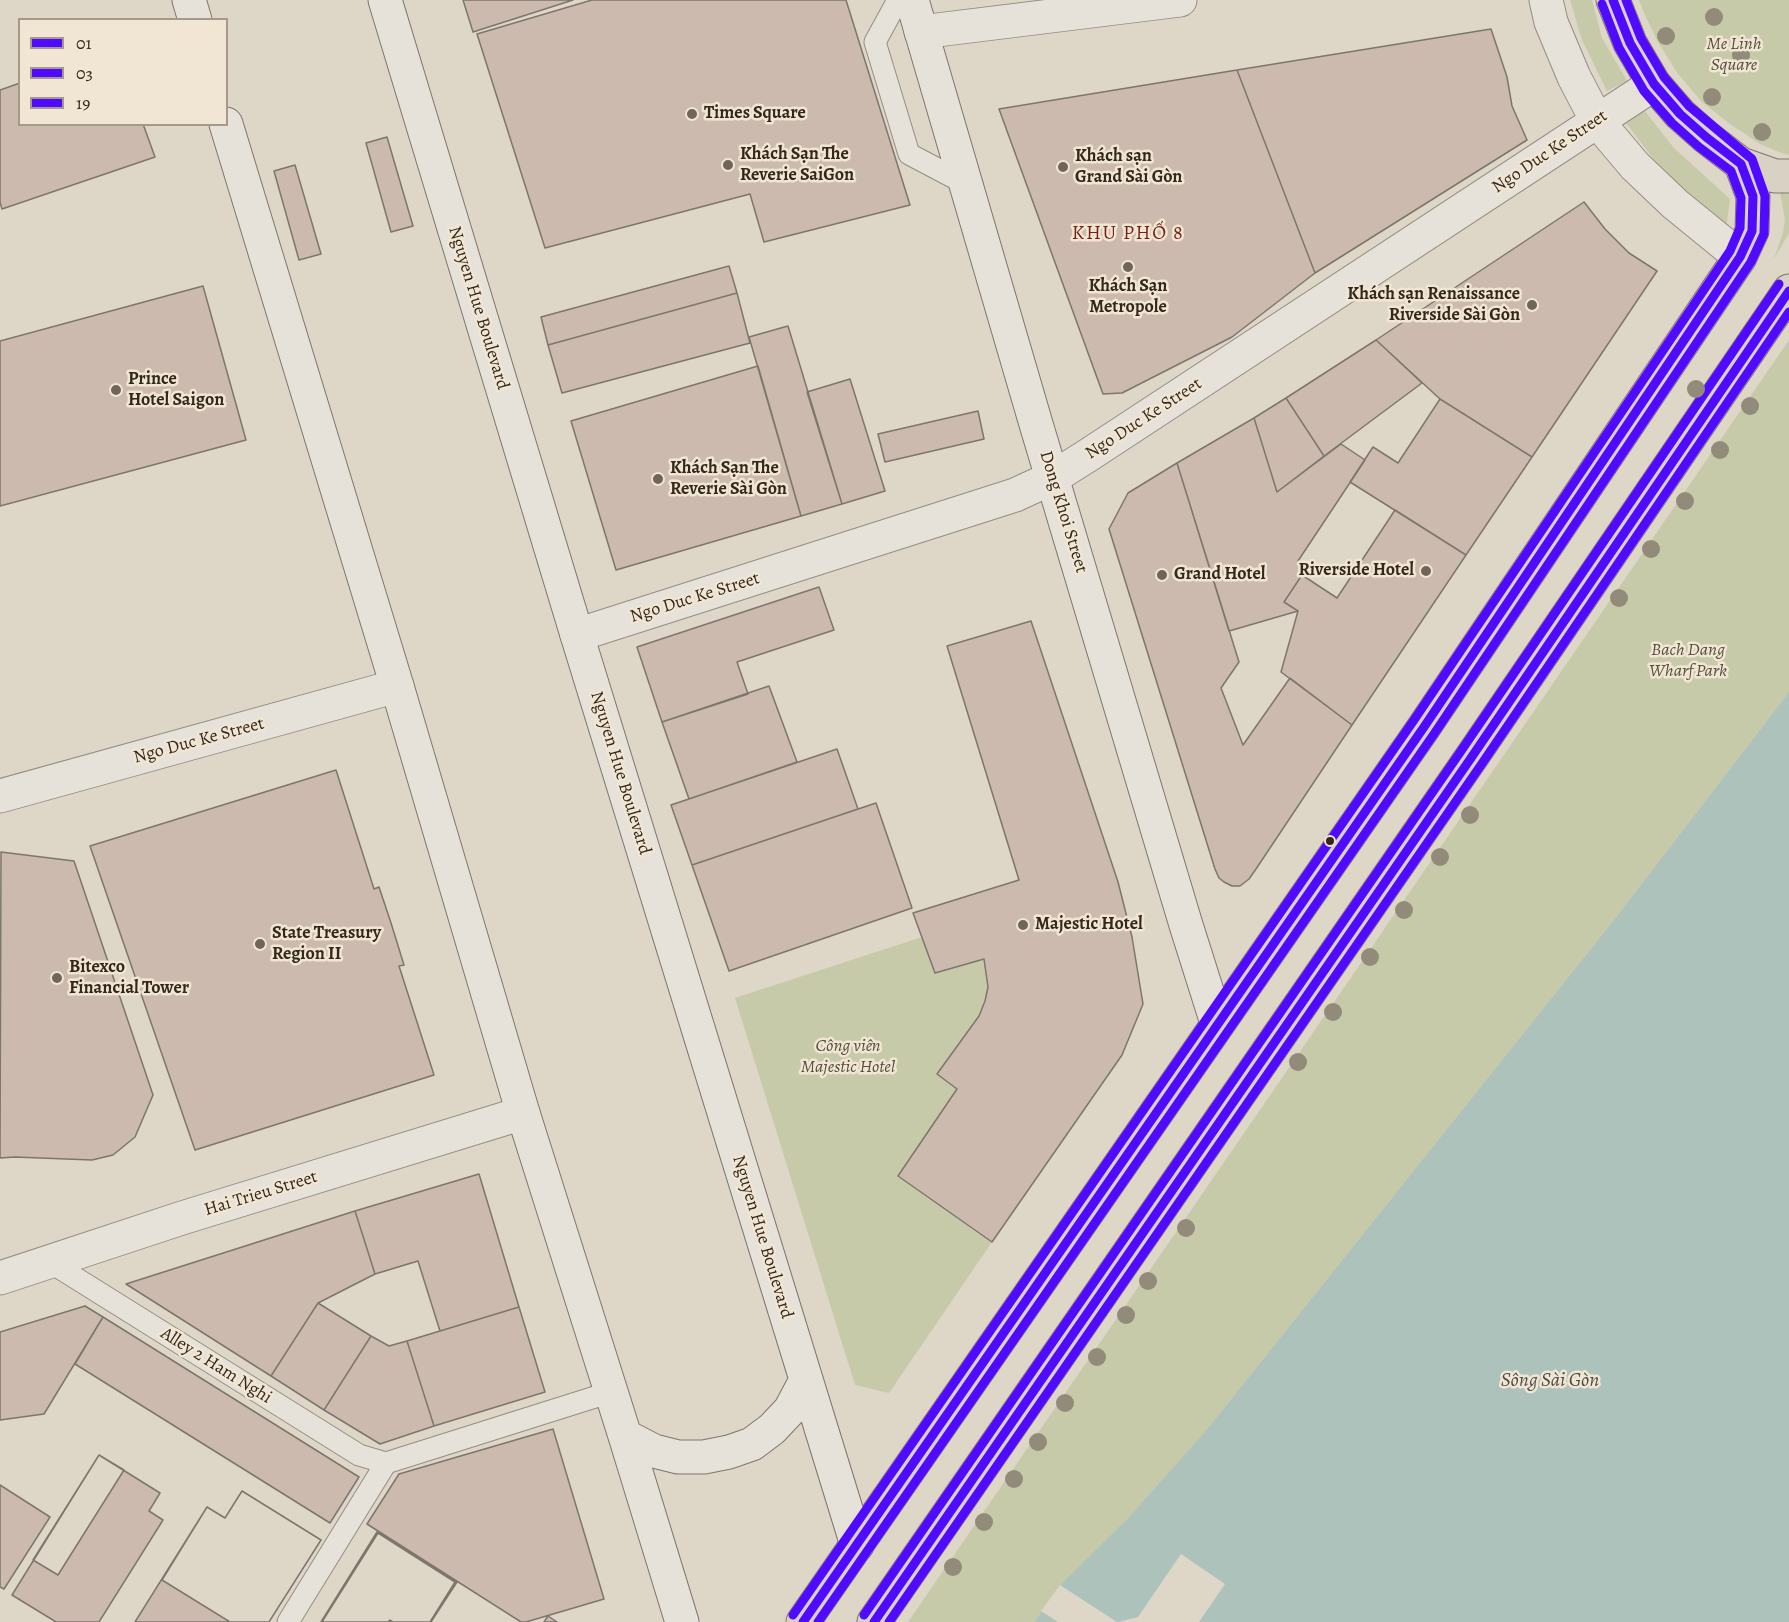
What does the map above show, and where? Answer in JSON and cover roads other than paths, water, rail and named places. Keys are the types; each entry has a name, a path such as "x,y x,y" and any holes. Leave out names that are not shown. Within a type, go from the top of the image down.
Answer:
{"main road":[{"path":"1613,0 1630,43 1654,84 1680,114 1741,164 1775,176 1789,176"},
{"path":"803,1622 1424,727 1740,258 1752,231 1753,196 1741,164"},
{"path":"873,1622 1471,758 1789,291"}],"street":[{"path":"189,0 194,18"},
{"name":"Nguyen Hue Boulevard","path":"385,0 577,635 857,1545"},
{"name":"Dong Khoi Street","path":"912,0 1052,478 1217,1023"},
{"path":"1546,0 1551,22 1574,77 1597,121 1643,173 1675,204 1740,258"},
{"path":"921,32 1168,1"},
{"name":"Ngo Duc Ke Street","path":"577,635 1015,495 1052,478 1654,84"},
{"path":"227,126 397,687 523,1113 682,1622"},
{"name":"Ngo Duc Ke Street","path":"0,796 397,687"},
{"name":"Hai Trieu Street","path":"0,1278 182,1218 523,1113"},
{"path":"625,1437 654,1451 678,1457 704,1457 729,1452 752,1443 772,1429 790,1410 806,1380"}],"lane":[{"path":"898,0 875,42 909,154 966,184"},
{"name":"Alley 2 Ham Nghi","path":"50,1262 359,1455 386,1463"},
{"path":"288,1622 386,1463 611,1392"}],"water":[{"name":"Sông Sài Gòn","path":"1789,692 1789,1622 1034,1622 1060,1585 1128,1518 1208,1428 1613,921"}],"place":[{"name":"Times Square","path":"692,114"},
{"name":"Khách Sạn The Reverie SaiGon","path":"728,165"},
{"name":"Khách sạn Grand Sài Gòn","path":"1063,167"},
{"name":"Khách Sạn Metropole","path":"1128,267"},
{"name":"Khách sạn Renaissance Riverside Sài Gòn","path":"1532,305"},
{"name":"Prince Hotel Saigon","path":"116,390"},
{"name":"Khách Sạn The Reverie Sài Gòn","path":"658,479"},
{"name":"Riverside Hotel","path":"1426,571"},
{"name":"Grand Hotel","path":"1162,575"},
{"name":"Majestic Hotel","path":"1023,925"},
{"name":"State Treasury Region II","path":"260,944"},
{"name":"Bitexco Financial Tower","path":"57,978"}],"district":[{"name":"KHU PHỐ 8","path":"1128,234"}],"park label":[{"name":"Me Linh Square","path":"1734,55"},
{"name":"Bach Dang Wharf Park","path":"1688,661"},
{"name":"Công viên Majestic Hotel","path":"848,1057"}]}
